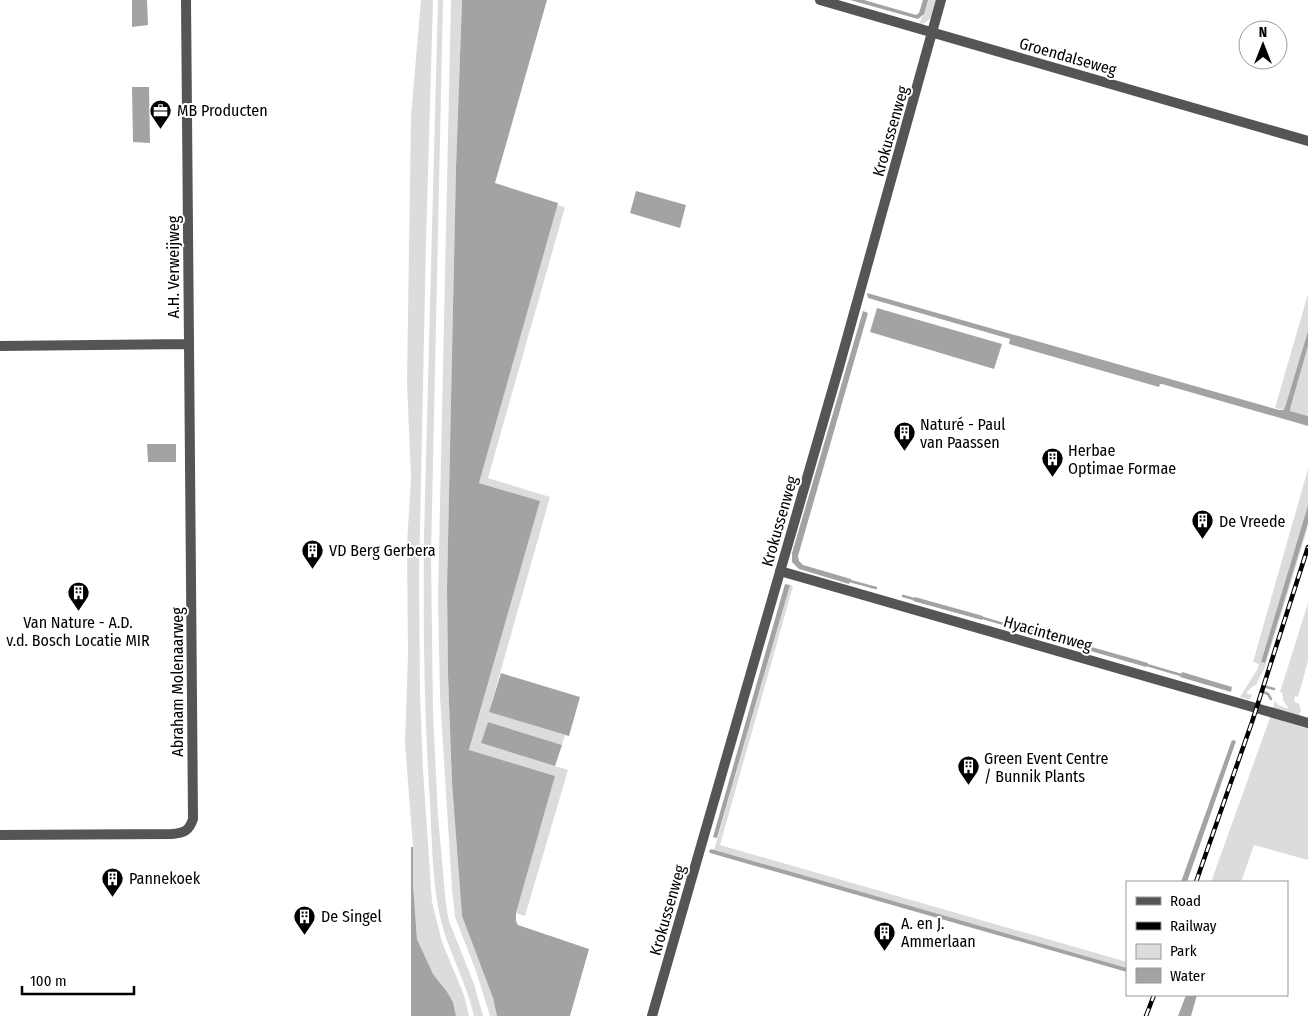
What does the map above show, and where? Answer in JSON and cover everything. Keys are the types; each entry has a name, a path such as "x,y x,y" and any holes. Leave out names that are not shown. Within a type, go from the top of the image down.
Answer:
{"street":[{"name":"A.H. Verweijweg","path":"186,0 189,344"},
{"name":"Groendalseweg","path":"820,0 1308,141"},
{"name":"Krokussenweg","path":"652,1016 842,357 941,0"},
{"path":"0,346 189,344"},
{"name":"Abraham Molenaarweg","path":"0,836 172,834 186,831 191,827 193,819 189,344"},
{"name":"Hyacintenweg","path":"780,571 1308,723"}],"green space":[{"path":"421,0 433,0 419,576 423,770 432,902 442,942 464,995 469,1016 456,1016 453,1002 433,974 417,939 413,884 413,847 405,743 408,655 407,544 411,478 407,383 411,116"},
{"path":"438,0 443,0 431,556 433,713 438,816 446,905 449,921 474,984 483,1016 474,1016 446,938 439,912 434,871 426,735 424,536"},
{"path":"451,0 462,0 456,168 447,587 452,783 462,916 493,998 497,1016 490,1016 476,971 455,917 440,697 438,598"},
{"path":"928,0 937,0 930,19 919,25"},
{"path":"557,205 565,207 488,478 550,497 489,712 565,735 562,745 488,722 481,743 568,770 525,916 516,913 555,776 469,751 540,501 479,483"},
{"path":"1308,294 1308,331 1284,410 1275,408"},
{"path":"1308,346 1308,416 1290,411 1290,409"},
{"path":"1308,469 1308,505 1261,662 1264,663 1308,523 1308,526 1267,663 1256,685 1246,693 1252,695 1254,693 1249,700 1240,697 1259,664 1253,662"},
{"path":"790,585 793,586 720,845 1126,962 1126,968 714,850"},
{"path":"1308,603 1308,661 1298,697 1295,696 1294,701 1299,704 1301,710 1299,716 1273,708 1275,701 1278,705 1289,709 1280,692"},
{"path":"1271,715 1308,726 1308,860 1254,845 1241,881 1211,881"}],"water":[{"path":"132,0 147,0 148,25 132,27"},
{"path":"462,0 547,0 495,183 558,203 479,483 540,501 469,750 555,776 516,913 516,921 518,925 589,949 570,1016 497,1016 493,998 462,916 452,783 447,587 456,168"},
{"path":"850,0 864,0 916,15 919,13 923,0 928,0 924,14 918,19"},
{"path":"132,87 149,87 150,143 133,142"},
{"path":"636,191 686,205 680,228 630,213"},
{"path":"867,293 1279,410 1284,410 1308,331 1308,346 1290,411 1308,416 1308,426 1162,384 1159,387 1009,344 1010,339 868,298"},
{"path":"877,308 1002,344 994,369 870,332"},
{"path":"863,311 868,313 798,556 799,561 803,565 851,579 849,584 799,569 792,562 792,553"},
{"path":"147,444 176,444 176,462 148,462"},
{"path":"1308,505 1308,523 1265,663 1261,662"},
{"path":"785,584 790,585 717,838 713,837"},
{"path":"915,597 983,616 982,620 913,601"},
{"path":"1025,627 1072,641 1071,646 1023,632"},
{"path":"1088,646 1148,663 1146,667 1087,650"},
{"path":"1182,672 1232,687 1231,692 1180,677"},
{"path":"501,673 580,697 569,736 489,712"},
{"path":"488,722 562,745 555,766 481,743"},
{"path":"1232,740 1236,741 1187,881 1181,881"},
{"path":"411,847 413,847 413,884 417,939 433,974 453,1002 456,1016 411,1016"},
{"path":"711,849 1126,968 1126,972 710,853"},
{"path":"1186,996 1197,996 1191,1016 1178,1016"}],"pier":[{"path":"1308,529 1274,644 1265,666"}],"waterway":[{"path":"850,581 876,588"},
{"path":"903,596 914,599"},
{"path":"983,618 1024,630"},
{"path":"1071,643 1088,648"},
{"path":"1147,665 1181,675"},
{"path":"1263,686 1274,689"},
{"path":"1261,691 1268,694 1271,699"}],"railway":[{"path":"1196,881 1252,722 1308,547"},
{"path":"1146,1016 1154,996"}],"place":[{"name":"MB Producten","path":"161,129"},
{"name":"Naturé - Paul van Paassen","path":"904,452"},
{"name":"Herbae Optimae Formae","path":"1052,478"},
{"name":"De Vreede","path":"1203,540"},
{"name":"VD Berg Gerbera","path":"313,569"},
{"name":"Van Nature - A.D. v.d. Bosch Locatie MIR","path":"78,612"},
{"name":"Green Event Centre / Bunnik Plants","path":"968,786"},
{"name":"Pannekoek","path":"113,897"},
{"name":"De Singel","path":"305,935"},
{"name":"A. en J. Ammerlaan","path":"885,951"}]}
